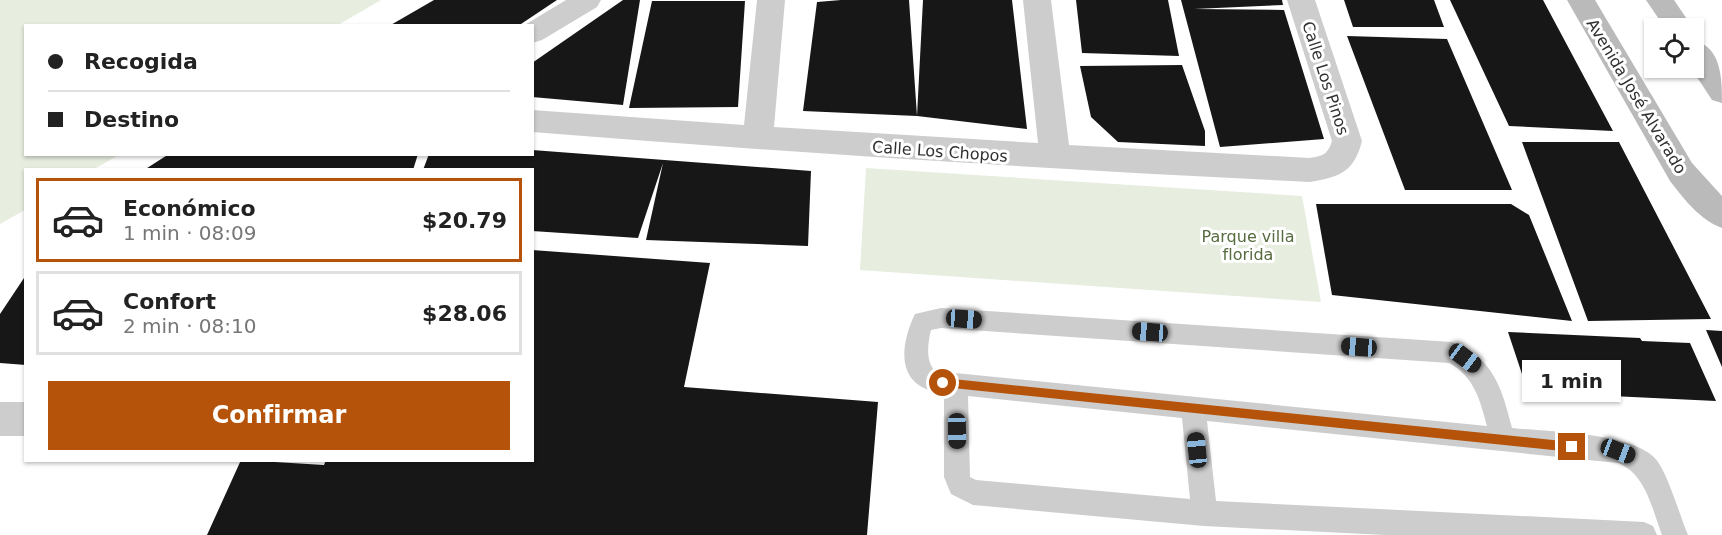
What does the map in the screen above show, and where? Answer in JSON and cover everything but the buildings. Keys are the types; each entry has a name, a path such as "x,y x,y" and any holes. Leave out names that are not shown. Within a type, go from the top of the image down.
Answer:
{"street":[{"path":"534,32 587,0"},
{"path":"758,139 771,0"},
{"path":"1037,0 1055,158"},
{"name":"Calle Los Pinos","path":"1301,0 1347,141 1344,156"},
{"name":"Avenida José Alvarado","path":"1581,0 1681,172 1698,193 1722,215"},
{"path":"1660,0 1672,18"},
{"path":"1704,65 1722,92"},
{"name":"Calle Los Chopos","path":"534,121 758,139 1055,158 1310,170 1331,166 1344,156"},
{"path":"0,419 24,419"}],"lane":[{"path":"1503,441 1484,379 1476,366 1465,358 1452,354 941,318 923,321 919,329 917,366 919,372 930,381 1503,441 1618,451 1636,458 1649,470 1675,535"},
{"path":"956,385 957,477 960,485 966,490 1204,513 1644,535"},
{"path":"1193,409 1204,513"}],"green space":[{"path":"0,0 381,0 340,24 24,24 24,156 117,156 96,168 24,168 24,211 0,224"},
{"name":"Parque villa florida","path":"866,168 1302,196 1321,302 860,270"}],"route":[{"path":"943,383 1572,447"}]}
